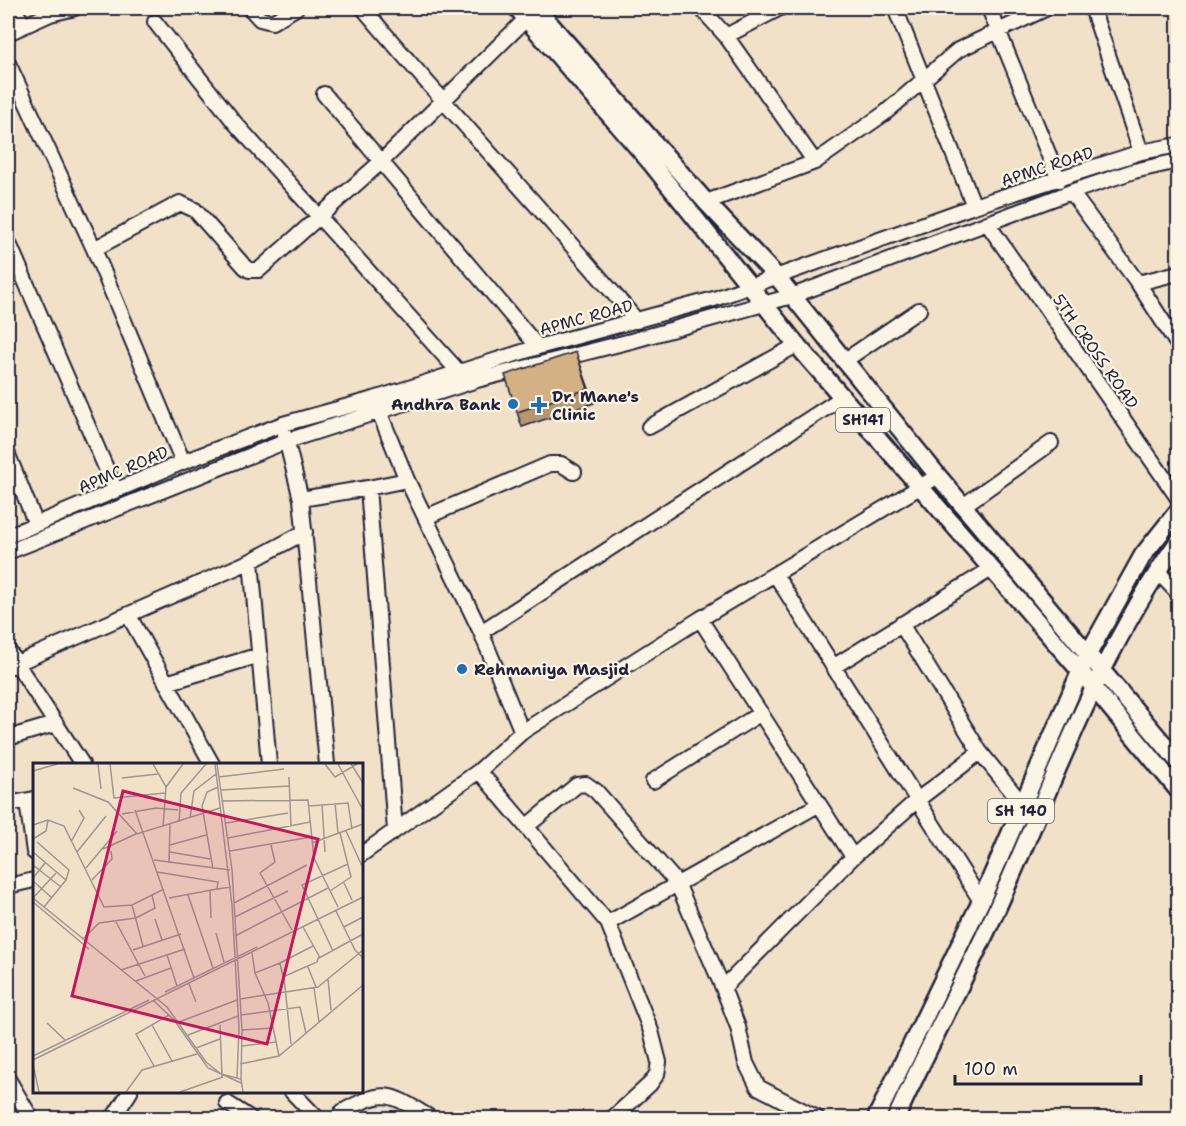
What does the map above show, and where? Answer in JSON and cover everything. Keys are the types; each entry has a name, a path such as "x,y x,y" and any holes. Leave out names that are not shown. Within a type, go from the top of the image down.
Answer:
{"main road":[{"path":"526,11 778,278 1087,656 1179,761"},
{"name":"SH141","path":"526,11 797,345 1081,672 1179,790"},
{"name":"SH 140","path":"876,1119 981,901 1087,656 1143,555 1179,511"},
{"name":"SH 140","path":"896,1119 995,913 1118,637 1179,542"}],"street":[{"path":"13,8 24,25"},
{"path":"8,33 50,14 75,8"},
{"path":"250,8 260,19 272,22 296,8"},
{"path":"363,8 441,102 567,238 637,321"},
{"path":"701,8 726,36 815,162"},
{"path":"726,36 780,8"},
{"path":"895,8 974,206"},
{"path":"989,8 1059,180"},
{"path":"706,202 815,162 885,113 958,50 1047,8"},
{"path":"1092,8 1141,152"},
{"path":"94,249 180,203 195,210 244,267 255,271 266,266 382,161 526,11"},
{"path":"155,22 235,123 458,371"},
{"path":"8,63 94,249 183,462"},
{"path":"324,94 538,347"},
{"name":"APMC ROAD","path":"8,552 376,406 458,371 751,287 974,206 1141,152 1179,145"},
{"name":"APMC ROAD","path":"8,536 115,489 283,424 376,406 631,341 762,302 792,296 1071,192 1134,171 1179,162"},
{"path":"1071,192 1138,283 1179,345"},
{"name":"5TH CROSS ROAD","path":"987,223 1179,498"},
{"path":"8,241 14,275 115,489"},
{"path":"1138,283 1179,273"},
{"path":"844,361 919,310"},
{"path":"649,427 797,345"},
{"path":"481,632 843,398"},
{"path":"376,406 407,480 481,632 522,732"},
{"path":"283,424 301,499 327,763"},
{"path":"963,506 1051,444"},
{"path":"8,455 36,524"},
{"path":"426,517 550,464 561,464 574,472"},
{"path":"363,853 479,771 522,732 700,619 938,476"},
{"path":"301,499 407,480"},
{"path":"368,488 395,830"},
{"path":"12,666 251,561 305,532"},
{"path":"251,561 269,763"},
{"path":"833,667 991,569"},
{"path":"1158,572 1179,592"},
{"path":"775,574 981,901"},
{"path":"129,615 211,763"},
{"path":"700,619 853,857"},
{"path":"901,624 981,752 1023,805"},
{"path":"8,650 12,666 55,724 80,763"},
{"path":"166,683 260,655"},
{"path":"653,781 761,713"},
{"path":"8,738 55,724"},
{"path":"723,988 853,857 916,801 981,752"},
{"path":"479,771 608,923 651,1032 659,1062 657,1074 651,1084 613,1119"},
{"path":"527,826 570,789 586,784 596,791 678,883 723,988 738,1028 752,1079 758,1087 817,1119"},
{"path":"8,804 31,800 33,835"},
{"path":"608,923 818,805"},
{"path":"8,886 33,880"},
{"path":"8,1079 32,1119"},
{"path":"293,1093 317,1119"},
{"path":"113,1119 125,1094"},
{"path":"342,1112 366,1099 382,1095 398,1099 431,1119"},
{"path":"227,1103 250,1119"}],"building":[{"path":"576,352 588,389 517,412 505,375"}],"place":[{"name":"Andhra Bank","path":"513,404"},
{"name":"Dr. Mane's Clinic","path":"539,405"},
{"name":"Rehmaniya Masjid","path":"462,669"}]}
